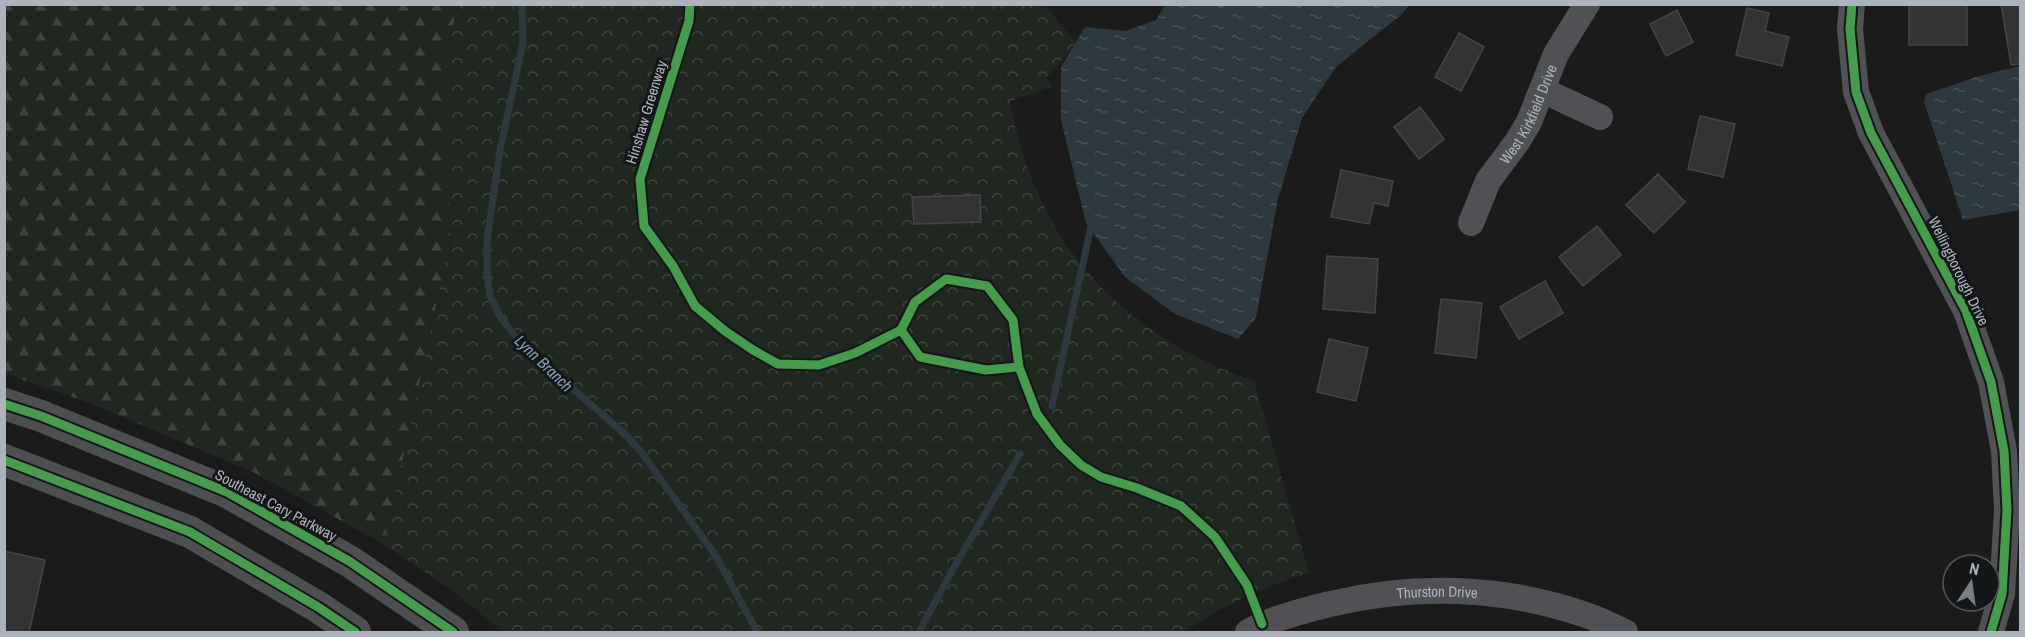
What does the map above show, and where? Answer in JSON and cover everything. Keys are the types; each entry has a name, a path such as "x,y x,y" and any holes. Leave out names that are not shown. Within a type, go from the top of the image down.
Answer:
{"main road":[{"name":"Southeast Cary Parkway","path":"4,404 41,416 227,492 349,561 453,633"},
{"path":"4,460 190,532 318,607 356,633"}],"street":[{"name":"West Kirkfield Drive","path":"1471,223 1488,181 1523,132 1556,54 1587,4"},
{"name":"Wellingborough Drive","path":"1852,4 1850,29 1856,92 1871,133 1966,312 1991,382 2004,451 2011,596 1991,633"},
{"path":"1542,90 1600,117"},
{"name":"Thurston Drive","path":"1248,633 1262,624 1308,609 1350,599 1398,591 1442,590 1519,596 1585,614 1625,633"}],"green space":[{"path":"1044,4 1076,43 1046,78 1053,87 1010,101 1022,151 1040,197 1063,239 1091,276 1125,309 1163,338 1206,362 1254,381 1309,573 1244,598 1183,632 503,632 449,588 383,544 450,239 447,63 457,5"},
{"path":"5,5 457,5 447,63 450,239 383,544 255,473 87,402 5,374"}],"water":[{"path":"1166,4 1409,5 1402,14 1336,67 1302,118 1278,199 1256,318 1238,339 1175,314 1125,277 1086,223 1061,120 1061,67 1085,27 1125,31 1156,20"},
{"path":"2020,66 2020,210 1963,220 1924,102 1926,94 1979,76"}],"building":[{"path":"2001,4 2020,4 2020,64 2011,65"},
{"path":"1909,5 1967,5 1967,45 1909,45"},
{"path":"1747,8 1769,13 1765,31 1789,37 1782,66 1736,55"},
{"path":"1677,10 1693,42 1666,56 1650,24"},
{"path":"1459,33 1484,47 1461,91 1435,77"},
{"path":"1420,107 1444,139 1419,159 1394,127"},
{"path":"1700,116 1735,124 1723,177 1688,169"},
{"path":"1341,170 1393,181 1388,206 1374,203 1369,224 1331,217"},
{"path":"1658,174 1685,202 1654,233 1626,205"},
{"path":"980,195 981,222 914,224 912,197"},
{"path":"1597,226 1621,255 1583,286 1559,257"},
{"path":"1327,256 1378,259 1375,313 1323,309"},
{"path":"1545,281 1563,313 1519,339 1500,307"},
{"path":"1441,299 1482,303 1476,358 1435,353"},
{"path":"1329,339 1368,348 1356,401 1317,392"},
{"path":"4,551 45,560 29,633 4,633"}],"waterway":[{"name":"Lynn Branch","path":"522,4 523,43 500,150 487,241 487,275 490,296 501,318 522,345 626,435 642,453 716,556 757,632"},
{"path":"1052,406 1092,222"},
{"path":"919,632 1020,454"}],"cycle path":[{"name":"Hinshaw Greenway","path":"690,4 689,21 640,179 644,226 673,266 695,306 725,331 778,364 819,365 855,353 901,330"},
{"path":"1852,4 1850,29 1856,92 1871,133 1966,311 1991,382 2004,451 2007,510 2002,594 1991,632"},
{"path":"1019,367 986,370 920,357 901,330 915,302 946,279 987,286 1013,320 1019,367 1037,414 1060,445 1081,465 1101,477 1137,488 1181,506 1215,537 1247,585 1262,624"},
{"path":"4,404 41,416 227,492 349,561 453,632"},
{"path":"4,460 190,532 318,607 355,632"}]}
